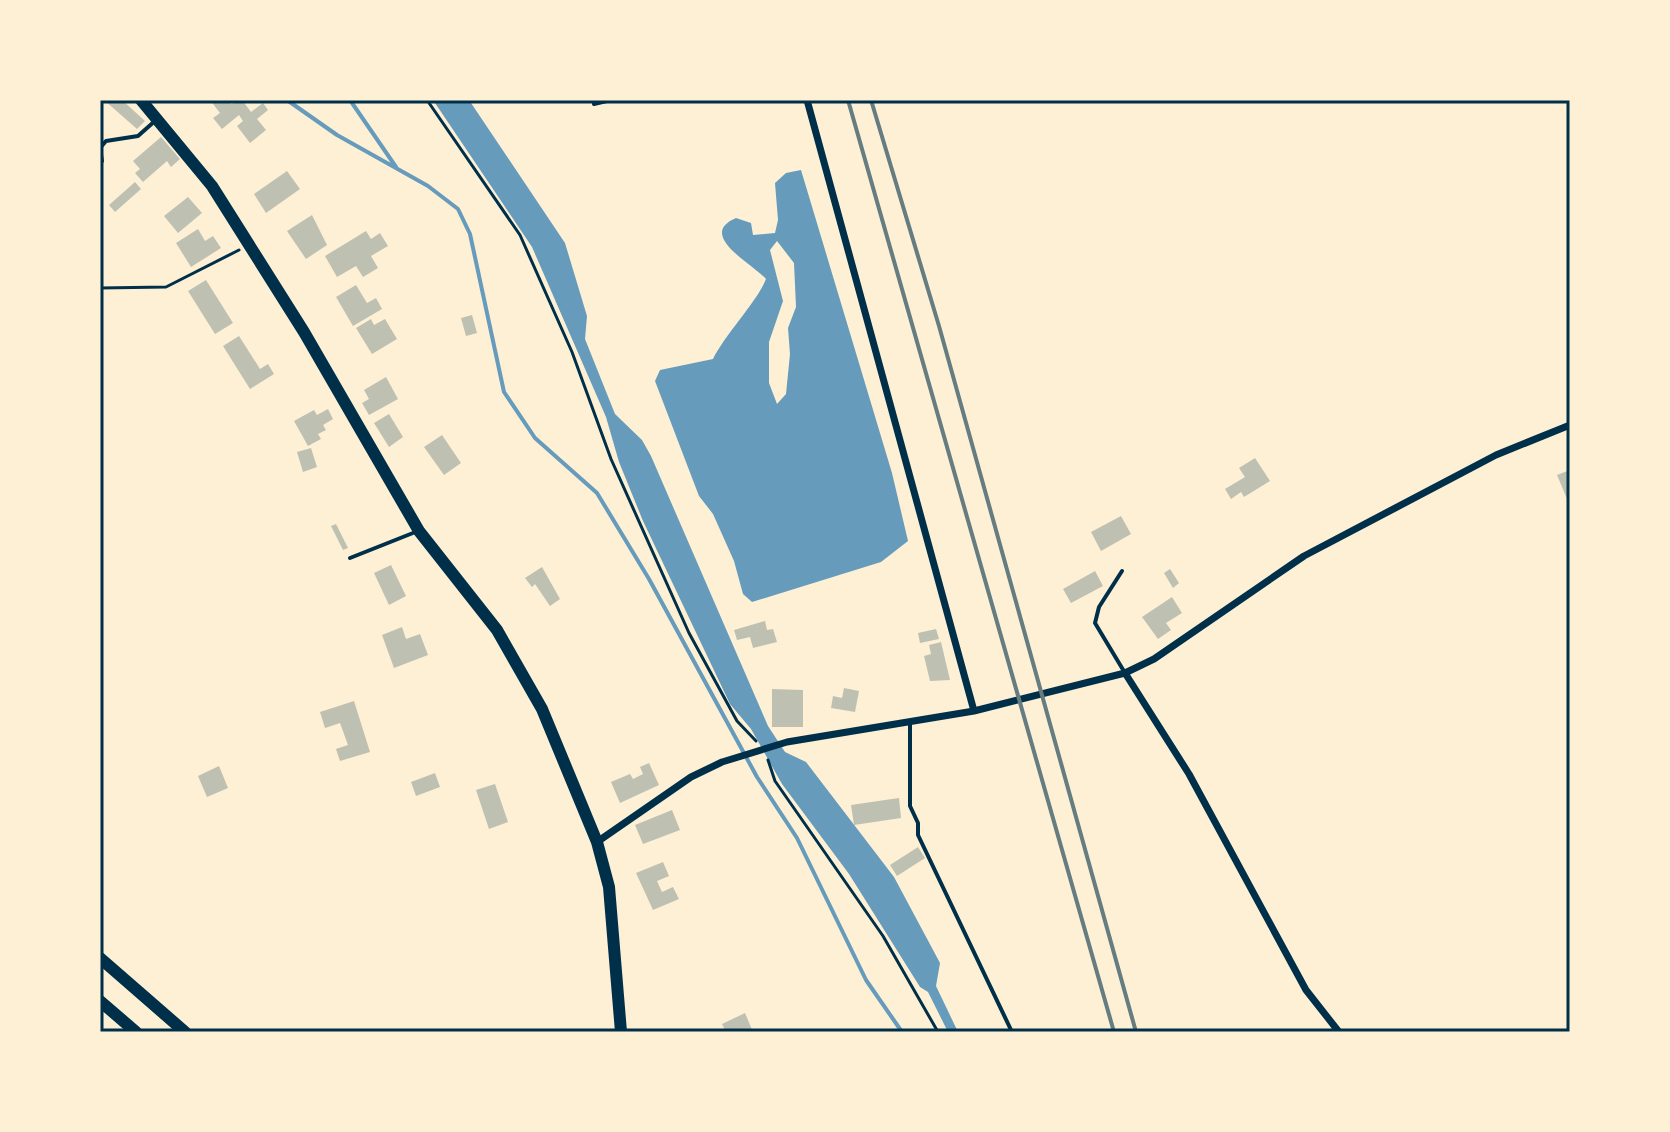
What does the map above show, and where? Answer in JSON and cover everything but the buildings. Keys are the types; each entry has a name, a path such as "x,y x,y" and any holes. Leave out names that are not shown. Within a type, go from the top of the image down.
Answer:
{"main road":[{"path":"141,100 196,163 249,244 419,531 497,630 519,667 561,752 597,842 609,887 621,1032"},
{"path":"100,958 185,1032"},
{"path":"100,1001 136,1032"}],"street":[{"path":"807,100 974,711"},
{"path":"597,842 691,777 787,742 974,711 1125,673 1154,659 1304,556 1496,455 1570,425"},
{"path":"1125,673 1189,774 1306,990 1339,1032"}],"lane":[{"path":"594,104 611,100"},
{"path":"102,161 100,148 106,141 138,136 158,119"},
{"path":"350,558 419,531"},
{"path":"1122,571 1099,607 1095,623 1125,673"},
{"path":"910,723 910,806 918,823 918,835 1012,1032"}],"path":[{"path":"427,100 520,235 572,352 611,459 689,633 737,721 766,752 775,781 875,924 938,1032"},
{"path":"100,288 166,287 249,244"}],"water":[{"path":"433,100 469,100 565,243 587,316 585,339 615,414 642,440 651,456 768,726 785,752 806,762 894,877 940,963 936,986 958,1032 948,1032 928,992 920,987 849,874 782,784 751,729 730,704 643,521 619,462 606,417 532,247"},
{"path":"801,170 892,473 908,541 881,562 752,602 743,594 734,561 713,514 699,496 655,381 660,370 713,359 756,298 766,279 731,249 722,233 725,225 736,218 751,223 753,235 775,233 778,220 775,183 786,173","holes":["777,241 794,263 796,307 788,328 790,354 786,394 777,404 769,383 769,342 783,301 770,250"]}],"waterway":[{"path":"287,100 337,135 428,186 458,209 470,234 504,392 535,438 597,493 649,579 757,777 797,838 866,980 902,1032"},
{"path":"350,100 396,167"}],"railway":[{"path":"848,100 1114,1032"},
{"path":"871,100 939,326 1136,1032"}]}
